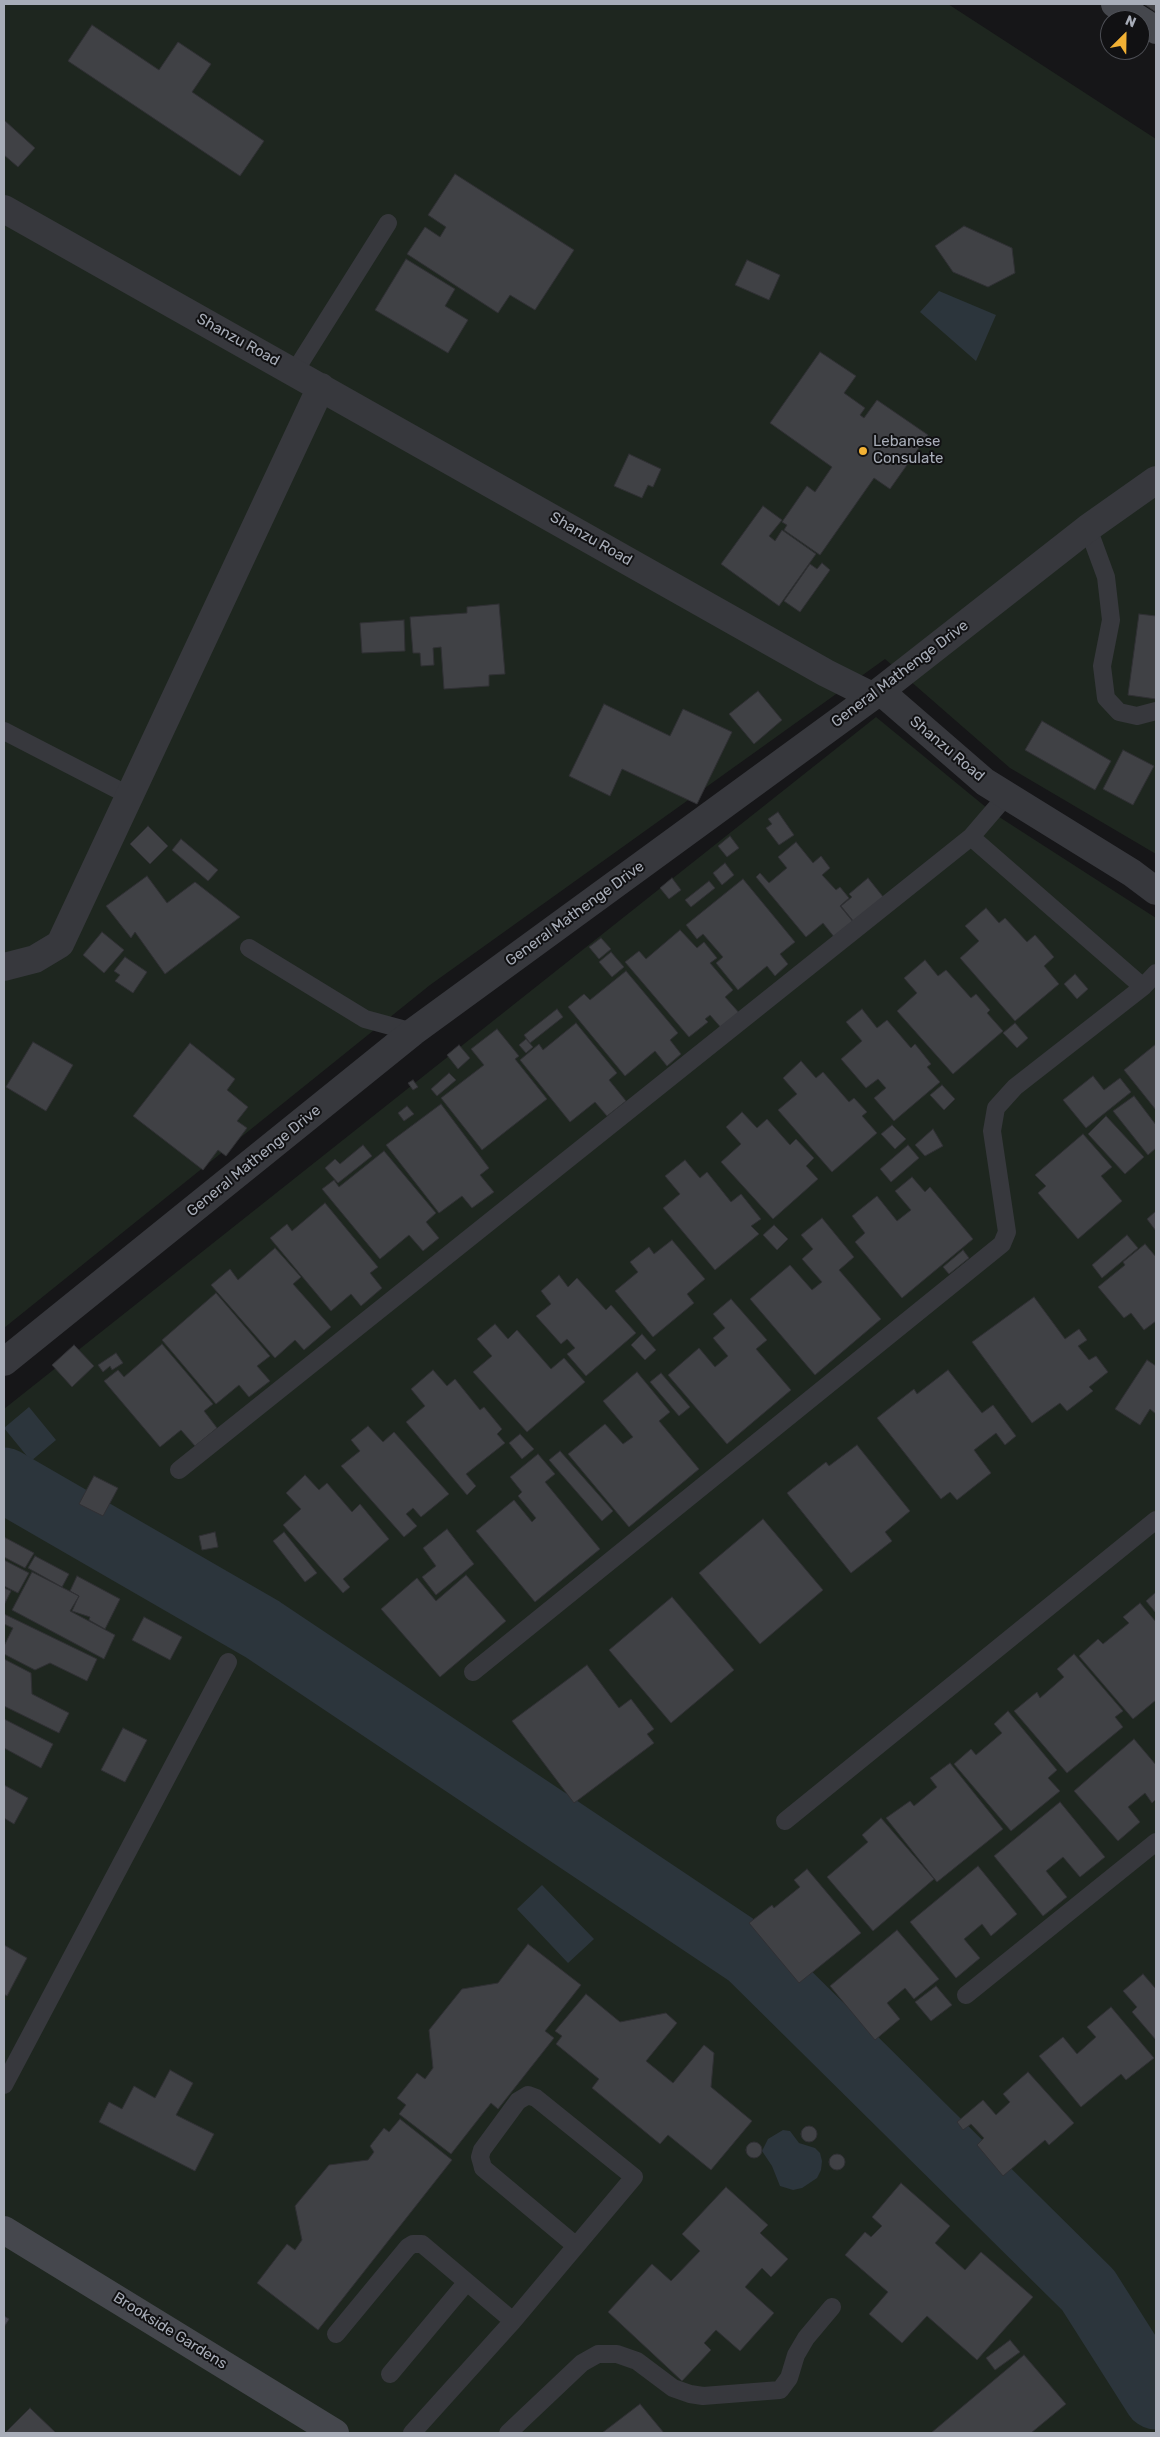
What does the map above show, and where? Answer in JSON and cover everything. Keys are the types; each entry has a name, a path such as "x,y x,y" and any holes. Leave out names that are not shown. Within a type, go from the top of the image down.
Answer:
{"street":[{"path":"1114,4 1156,30"},
{"name":"Shanzu Road","path":"4,209 295,371 826,673 872,696 880,691 985,782 1156,890"},
{"path":"4,967 35,959 60,944 321,386"},
{"name":"General Mathenge Drive","path":"4,1362 413,1032 880,691 1088,528 1156,480"},
{"name":"Brookside Gardens","path":"4,2230 335,2433"}],"lane":[{"path":"295,371 388,223"},
{"path":"1088,528 1106,577 1111,620 1102,666 1106,698 1119,712 1137,716 1156,711"},
{"path":"4,732 130,796"},
{"path":"179,1470 971,837 1007,795"},
{"path":"971,837 1143,987"},
{"path":"249,948 365,1019 413,1032"},
{"path":"473,1672 1002,1244 1007,1232 992,1131 996,1108 1015,1087 1143,987 1156,973"},
{"path":"785,1821 1156,1520"},
{"path":"4,2085 228,1662"},
{"path":"966,1995 1156,1842"},
{"path":"412,2433 513,2321 634,2177 536,2098 528,2095 518,2101 482,2150 480,2157 483,2168 575,2245"},
{"path":"336,2334 408,2247 413,2244 422,2244 513,2321"},
{"path":"390,2374 466,2283"},
{"path":"508,2433 582,2363 598,2354 617,2354 637,2361 673,2388 690,2394 703,2396 780,2390 789,2378 796,2355 806,2338 832,2307"}],"shaded area":[{"path":"4,4 948,4 1156,139 1156,854 1010,768 885,659 430,985 4,1328"},
{"path":"939,291 996,315 976,361 920,312"},
{"path":"876,717 993,813 1156,918 1156,2433 4,2433 4,1409"},
{"path":"29,1407 56,1440 31,1461 4,1428"},
{"path":"542,1885 594,1939 568,1963 517,1909"},
{"path":"783,2130 790,2131 799,2143 815,2148 820,2153 822,2161 821,2170 817,2178 802,2188 793,2190 780,2186 772,2166 762,2151 768,2139"}],"building":[{"path":"1144,4 1156,4 1156,12"},
{"path":"92,25 159,70 178,42 211,64 192,92 264,141 240,176 68,61"},
{"path":"4,120 35,148 18,167 4,155"},
{"path":"455,174 574,250 535,310 510,295 498,313 407,254 425,227 440,237 446,227 428,215"},
{"path":"964,226 1012,248 1015,273 988,287 953,272 935,246"},
{"path":"406,259 455,289 445,306 468,320 448,353 375,310"},
{"path":"747,260 780,275 769,300 735,285"},
{"name":"Lebanese Consulate","path":"820,352 856,376 844,393 865,408 860,415 864,418 877,400 928,435 890,489 874,478 820,555 784,530 787,525 782,522 807,486 815,492 832,467 770,423"},
{"path":"629,454 661,469 653,487 648,485 642,498 614,486"},
{"path":"763,506 782,520 769,536 775,541 782,530 816,554 779,606 721,564"},
{"path":"822,563 830,570 800,612 784,601 810,564 817,569"},
{"path":"499,604 505,674 489,675 489,686 444,689 441,647 433,648 434,665 421,666 420,653 413,653 410,617 467,613 467,607"},
{"path":"1139,614 1156,616 1156,699 1128,695"},
{"path":"404,620 405,651 362,653 360,623"},
{"path":"758,691 782,720 754,744 729,714"},
{"path":"604,704 670,736 683,709 732,732 697,804 622,769 610,796 569,776"},
{"path":"1042,721 1111,761 1095,790 1025,750"},
{"path":"1123,750 1154,766 1133,805 1103,789"},
{"path":"778,812 794,835 779,845 766,828 772,824 768,819"},
{"path":"148,826 168,846 150,864 130,844"},
{"path":"730,836 739,848 727,857 718,846"},
{"path":"181,839 218,870 208,881 172,850"},
{"path":"796,842 813,863 821,856 830,868 822,875 836,890 840,887 849,898 840,906 854,923 835,938 823,923 806,937 756,877 760,873 769,883 787,868 778,857"},
{"path":"725,863 734,875 722,885 713,873"},
{"path":"147,876 167,903 195,882 240,917 165,974 135,932 131,938 106,906"},
{"path":"672,878 681,890 669,899 660,888"},
{"path":"868,878 884,898 854,922 841,906 852,897 849,894"},
{"path":"743,879 795,942 780,954 788,964 775,976 767,966 738,990 716,963 723,957 703,934 697,939 686,925"},
{"path":"709,881 715,888 691,907 685,900"},
{"path":"986,908 999,923 1005,918 1027,942 1035,935 1054,957 1044,966 1059,984 1015,1021 960,958 979,941 965,926"},
{"path":"680,930 697,948 704,942 717,958 710,963 733,990 725,997 741,1015 723,1030 710,1015 705,1019 708,1022 689,1037 625,962 639,951 646,959"},
{"path":"102,932 124,950 104,973 83,955"},
{"path":"601,938 611,949 599,959 589,947"},
{"path":"611,952 624,967 612,977 599,962"},
{"path":"125,957 147,972 133,993 115,981 120,975 114,971"},
{"path":"925,960 938,976 946,970 971,998 976,994 990,1010 987,1013 1003,1031 953,1074 897,1011 917,993 904,978"},
{"path":"626,971 678,1033 670,1040 681,1054 667,1066 655,1051 625,1076 568,1007 584,994 590,1000"},
{"path":"1075,974 1088,989 1077,999 1064,984"},
{"path":"557,1009 563,1017 530,1043 524,1035"},
{"path":"862,1009 877,1028 887,1020 911,1048 915,1044 931,1064 927,1067 940,1082 894,1121 874,1098 886,1088 878,1079 866,1088 841,1059 862,1041 846,1022"},
{"path":"576,1023 617,1073 609,1080 626,1101 607,1116 595,1102 570,1122 520,1060 539,1044 543,1050"},
{"path":"1015,1023 1028,1038 1017,1048 1003,1033"},
{"path":"497,1029 519,1056 515,1059 547,1099 482,1150 441,1098 484,1065 471,1049"},
{"path":"526,1039 533,1047 526,1053 519,1045"},
{"path":"33,1042 73,1065 46,1111 6,1087"},
{"path":"190,1043 235,1079 227,1090 248,1107 237,1121 247,1128 226,1156 218,1150 203,1170 133,1116"},
{"path":"1156,1044 1156,1110 1124,1070"},
{"path":"459,1045 470,1058 458,1069 447,1055"},
{"path":"801,1061 816,1078 823,1072 849,1102 854,1098 867,1112 862,1116 877,1133 832,1172 778,1110 797,1094 783,1078"},
{"path":"449,1073 456,1080 437,1096 431,1089"},
{"path":"1093,1076 1104,1090 1120,1078 1131,1092 1086,1128 1063,1100"},
{"path":"413,1080 418,1087 413,1090 408,1083"},
{"path":"942,1085 955,1099 944,1110 930,1095"},
{"path":"1134,1096 1156,1125 1156,1148 1148,1155 1113,1111"},
{"path":"441,1104 489,1168 480,1175 494,1192 472,1208 462,1196 439,1213 386,1145"},
{"path":"407,1106 414,1114 404,1121 398,1113"},
{"path":"742,1112 757,1128 767,1119 790,1145 796,1139 814,1158 806,1166 818,1179 773,1219 721,1162 741,1144 726,1127"},
{"path":"1106,1116 1144,1157 1125,1174 1088,1134"},
{"path":"892,1125 906,1139 895,1149 881,1134"},
{"path":"933,1129 943,1146 925,1156 915,1145"},
{"path":"1083,1134 1112,1167 1101,1176 1122,1201 1078,1239 1038,1193 1046,1186 1035,1175"},
{"path":"363,1145 372,1156 338,1183 325,1168 335,1159 340,1164"},
{"path":"908,1145 919,1158 891,1182 880,1169"},
{"path":"384,1151 436,1213 426,1222 439,1238 423,1251 409,1235 380,1259 322,1189 334,1180 339,1187"},
{"path":"685,1160 700,1178 707,1172 731,1202 741,1194 761,1219 751,1226 759,1234 715,1270 663,1208 680,1194 665,1176"},
{"path":"912,1177 925,1192 930,1187 973,1239 902,1298 855,1242 865,1233 852,1216 877,1196 897,1221 911,1210 895,1191"},
{"path":"325,1203 378,1267 370,1273 382,1288 361,1306 351,1294 331,1311 270,1238 287,1224 292,1231"},
{"path":"1156,1211 1156,1231 1147,1219"},
{"path":"822,1218 854,1257 839,1270 881,1319 815,1375 750,1299 790,1265 812,1290 822,1282 802,1259 813,1249 801,1235"},
{"path":"774,1225 788,1239 777,1250 763,1235"},
{"path":"1127,1235 1138,1248 1102,1278 1092,1265"},
{"path":"672,1240 705,1279 687,1294 694,1303 653,1337 615,1291 638,1272 630,1262 649,1247 654,1254"},
{"path":"1145,1244 1156,1257 1156,1321 1144,1330 1131,1313 1124,1318 1098,1287 1125,1265 1123,1262"},
{"path":"275,1248 301,1277 293,1284 331,1327 304,1350 295,1340 275,1358 211,1285 230,1269 238,1280"},
{"path":"963,1250 969,1258 949,1274 943,1267"},
{"path":"559,1275 568,1287 577,1278 606,1310 611,1305 636,1333 586,1376 567,1354 575,1348 567,1339 561,1344 536,1316 551,1304 541,1291"},
{"path":"216,1293 270,1356 257,1366 270,1381 249,1397 239,1385 216,1404 162,1340"},
{"path":"1034,1297 1065,1339 1079,1329 1087,1340 1078,1346 1089,1360 1096,1356 1108,1372 1089,1387 1093,1391 1067,1411 1060,1403 1032,1423 972,1342"},
{"path":"731,1299 767,1340 756,1349 791,1390 727,1444 668,1375 699,1348 715,1367 728,1356 713,1338 725,1328 713,1314"},
{"path":"495,1324 508,1339 517,1330 551,1369 564,1358 585,1382 527,1432 473,1372 492,1356 477,1339"},
{"path":"642,1334 656,1350 645,1360 631,1345"},
{"path":"162,1344 213,1404 204,1411 217,1428 195,1446 181,1430 160,1447 104,1381 118,1370 124,1377"},
{"path":"74,1345 94,1366 72,1387 52,1365"},
{"path":"116,1353 123,1363 112,1370 110,1366 103,1372 98,1365"},
{"path":"1147,1360 1156,1366 1156,1414 1150,1409 1140,1425 1115,1409"},
{"path":"433,1370 447,1386 455,1379 480,1410 484,1407 502,1429 497,1434 505,1443 466,1474 476,1486 467,1495 406,1422 425,1406 411,1389"},
{"path":"948,1370 982,1413 993,1405 1016,1436 1005,1445 996,1433 974,1450 991,1473 957,1500 950,1492 941,1499 877,1418 914,1389 917,1394"},
{"path":"637,1372 670,1412 659,1421 699,1469 629,1527 568,1454 605,1424 623,1444 633,1437 603,1401"},
{"path":"661,1373 690,1407 679,1416 650,1382"},
{"path":"368,1426 383,1442 394,1432 449,1494 421,1517 413,1508 406,1514 417,1526 404,1537 341,1466 360,1451 351,1440"},
{"path":"520,1434 534,1449 522,1459 509,1443"},
{"path":"857,1445 910,1511 885,1532 892,1541 851,1573 787,1493 826,1462 829,1466"},
{"path":"560,1451 613,1511 602,1521 549,1460"},
{"path":"538,1454 555,1474 545,1482 600,1549 535,1602 476,1531 514,1500 532,1522 536,1518 518,1496 522,1492 510,1477"},
{"path":"305,1475 319,1490 327,1483 352,1512 360,1504 389,1539 343,1579 350,1587 343,1593 283,1525 301,1509 286,1493"},
{"path":"94,1476 118,1488 103,1516 79,1504"},
{"path":"763,1519 823,1590 760,1644 699,1573"},
{"path":"447,1529 474,1564 436,1595 422,1577 436,1566 423,1548"},
{"path":"215,1532 218,1547 202,1550 199,1536"},
{"path":"284,1532 317,1573 305,1582 273,1541"},
{"path":"4,1537 34,1553 25,1568 4,1557"},
{"path":"35,1556 69,1574 62,1587 28,1568"},
{"path":"4,1560 29,1573 18,1593 4,1586"},
{"path":"32,1572 79,1596 70,1611 115,1635 104,1659 12,1610"},
{"path":"466,1575 506,1621 440,1677 381,1609 417,1578 436,1601"},
{"path":"77,1576 120,1599 105,1629 89,1620 90,1617 72,1611 79,1596 70,1591"},
{"path":"4,1588 11,1591 4,1605"},
{"path":"1156,1592 1156,1613 1146,1601"},
{"path":"672,1597 734,1670 671,1723 609,1650"},
{"path":"1140,1603 1156,1622 1156,1700 1133,1719 1079,1656 1098,1639 1103,1644 1129,1623 1123,1617"},
{"path":"4,1614 97,1659 87,1681 50,1663 35,1670 4,1654 4,1646 13,1628 4,1624"},
{"path":"144,1617 182,1637 170,1660 132,1640"},
{"path":"1074,1654 1123,1711 1115,1717 1123,1727 1067,1773 1014,1711 1037,1692 1040,1698 1064,1677 1057,1669"},
{"path":"4,1659 31,1673 32,1694 69,1713 59,1733 4,1706"},
{"path":"587,1665 619,1708 631,1699 654,1729 647,1734 654,1743 574,1803 512,1721"},
{"path":"1008,1711 1057,1770 1048,1778 1060,1791 1011,1831 954,1764 971,1749 976,1755 1002,1733 994,1724"},
{"path":"4,1719 53,1744 41,1768 4,1748"},
{"path":"123,1728 147,1740 125,1782 101,1770"},
{"path":"1134,1739 1156,1765 1156,1799 1152,1803 1145,1793 1128,1807 1140,1822 1118,1841 1074,1791"},
{"path":"950,1763 1003,1829 937,1882 886,1818 910,1801 914,1806 937,1787 930,1778"},
{"path":"4,1785 28,1798 14,1824 4,1818"},
{"path":"1060,1802 1105,1857 1080,1877 1063,1857 1046,1871 1067,1897 1043,1916 994,1856"},
{"path":"881,1818 934,1879 873,1931 827,1877 868,1842 862,1835"},
{"path":"978,1866 1017,1914 991,1936 982,1924 964,1939 980,1958 956,1978 910,1922"},
{"path":"807,1869 861,1933 799,1983 749,1923 772,1905 774,1908 800,1887 794,1880"},
{"path":"897,1930 939,1979 914,1999 905,1988 887,2003 900,2019 875,2040 830,1986"},
{"path":"528,1944 581,1985 545,2031 554,2038 498,2109 491,2103 451,2154 399,2114 406,2105 397,2098 417,2073 425,2079 433,2068 429,2030 462,1989 498,1983"},
{"path":"4,1945 27,1958 7,1996 4,1994"},
{"path":"1143,1974 1156,1987 1156,2040 1132,2012 1137,2007 1123,1991"},
{"path":"936,1986 952,2005 931,2021 915,2002"},
{"path":"586,1994 620,2022 666,2013 677,2023 646,2061 673,2083 704,2045 714,2053 711,2087 752,2121 711,2170 668,2135 660,2144 592,2088 599,2079 556,2044 562,2036 555,2031"},
{"path":"1111,2007 1154,2058 1126,2080 1121,2074 1081,2107 1039,2056 1063,2037 1077,2054 1096,2037 1087,2027"},
{"path":"170,2070 193,2083 176,2115 214,2134 195,2171 99,2122 109,2102 122,2109 134,2086 155,2098"},
{"path":"1028,2072 1074,2123 1049,2145 1045,2140 1003,2176 977,2145 984,2138 971,2124 963,2130 957,2122 983,2100 996,2115 1010,2102 1003,2094"},
{"path":"400,2119 452,2160 318,2330 257,2283 287,2244 295,2250 302,2240 295,2206 329,2165 368,2160 374,2152 370,2146 384,2128 389,2132"},
{"path":"809,2126 817,2134 809,2142 801,2134"},
{"path":"754,2142 762,2150 754,2158 746,2150"},
{"path":"837,2154 845,2162 837,2170 829,2162"},
{"path":"901,2183 950,2226 935,2243 965,2270 981,2252 1033,2297 977,2360 927,2316 902,2343 869,2314 888,2292 845,2255 865,2232 871,2237 882,2226 872,2217"},
{"path":"726,2187 768,2225 760,2233 788,2259 771,2277 762,2268 745,2287 774,2313 740,2351 716,2330 704,2343 711,2350 682,2381 608,2312 652,2264 671,2281 700,2251 682,2234"},
{"path":"4,2316 9,2319 4,2327"},
{"path":"1010,2340 1020,2352 995,2370 986,2358"},
{"path":"1024,2355 1066,2404 1031,2433 931,2433"},
{"path":"640,2404 664,2433 602,2433"},
{"path":"30,2408 56,2433 5,2433"}],"waterway":[{"path":"4,1480 262,1629 749,1955 1088,2290 1156,2397"}],"place":[{"name":"Lebanese Consulate","path":"863,451"}]}
